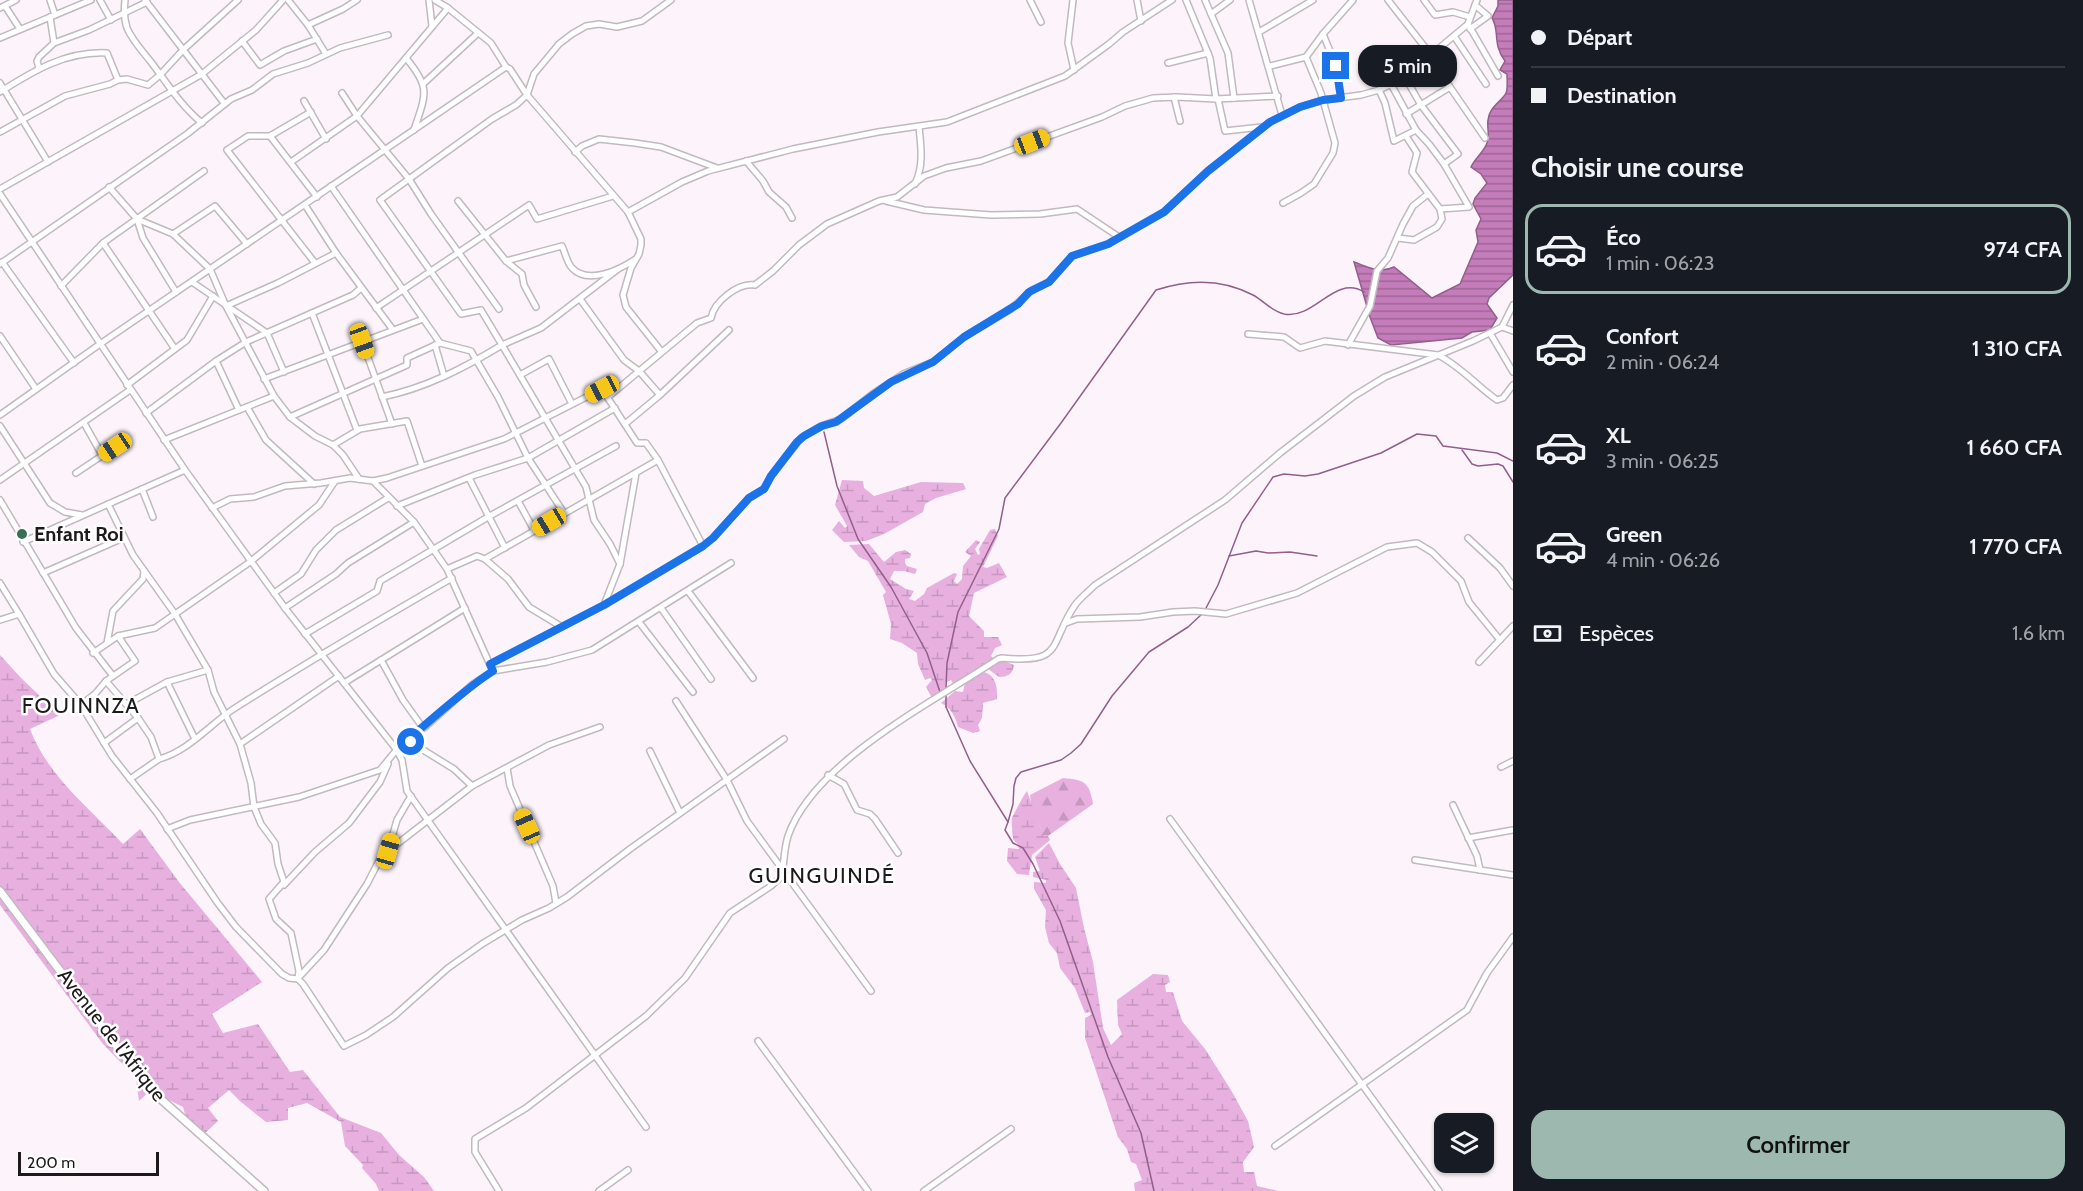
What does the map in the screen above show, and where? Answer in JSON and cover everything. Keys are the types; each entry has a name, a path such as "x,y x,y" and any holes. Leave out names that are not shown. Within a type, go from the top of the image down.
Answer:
{"main road":[{"name":"Avenue de l'Afrique","path":"0,891 154,1093 264,1191"}],"street":[{"path":"16,0 3,7 20,29"},
{"path":"50,0 54,43"},
{"path":"0,38 91,0"},
{"path":"100,0 111,20"},
{"path":"125,0 124,14 127,28 133,38 173,92 201,123"},
{"path":"0,132 65,96 118,80 126,79 148,85 238,0"},
{"path":"0,189 202,74 267,19 283,0"},
{"path":"288,0 308,25 326,54"},
{"path":"308,25 357,0"},
{"path":"429,0 432,26"},
{"path":"435,0 491,43 527,95 628,212 641,239 641,250 631,268 623,295 626,307 661,351"},
{"path":"620,564 594,519 586,488 481,310 461,314 380,200 492,119 516,105 527,95 534,74 559,44 572,34 586,26 599,24 617,27 642,21 671,0"},
{"path":"1030,0 1041,22"},
{"path":"1073,0 1068,43 1074,70"},
{"path":"1137,0 1141,21"},
{"path":"1186,0 1208,53 1225,131 1263,127"},
{"path":"1205,0 1228,53 1234,98"},
{"path":"1211,14 1230,0"},
{"path":"1249,0 1270,66 1282,115"},
{"path":"1258,32 1313,0"},
{"path":"1270,66 1306,57 1353,0"},
{"path":"1388,0 1430,56 1485,138"},
{"path":"1424,0 1435,15 1453,12 1470,17"},
{"path":"39,68 37,61 39,57 54,43 111,20 146,1 224,103"},
{"path":"628,212 682,182 718,168 878,132 947,122 1065,76 1169,1"},
{"path":"490,664 604,605 703,546 749,498 764,489 771,476 801,438 822,426 841,419 899,377 933,362 964,337 1018,304 1029,292 1049,282 1072,256 1101,247 1164,212 1208,171 1263,127 1300,107 1392,86 1422,69 1430,56 1454,36 1469,26 1488,16 1476,3 1469,26 1498,76"},
{"path":"291,162 357,116 448,8"},
{"path":"423,84 478,33"},
{"path":"1323,34 1336,66 1341,98"},
{"path":"74,363 1,263 201,123 224,103 252,90 273,74 326,54 388,35"},
{"path":"1454,36 1486,84"},
{"path":"242,41 260,64 284,51 316,39"},
{"path":"2,91 39,68 83,54 107,53 118,80"},
{"path":"1168,63 1208,53"},
{"path":"1283,203 1314,184 1333,153 1335,139 1306,57"},
{"path":"406,58 422,78 423,84 424,97 413,130"},
{"path":"0,415 100,344 506,67"},
{"path":"1406,79 1421,105 1458,154 1444,164"},
{"path":"0,83 2,91 48,162"},
{"path":"1392,86 1416,130 1444,164 1469,207 1440,209"},
{"path":"1406,114 1450,87"},
{"path":"1379,90 1385,103 1394,141 1416,130"},
{"path":"342,93 357,116 409,179 499,309"},
{"path":"608,397 697,323 711,318 712,312 729,292 747,285 755,285 761,281 799,245 827,224 879,201 897,197 924,176 946,168 981,161 1102,117 1125,106 1153,99 1278,96"},
{"path":"1174,97 1180,121"},
{"path":"304,101 326,138"},
{"path":"311,112 270,136 249,136 227,150 315,263"},
{"path":"915,185 922,159 919,127"},
{"path":"270,136 316,196"},
{"path":"1398,238 1414,240 1437,227 1442,219 1440,209 1412,172 1417,153 1406,136"},
{"path":"575,152 598,139 634,143 661,147 718,168"},
{"path":"746,161 769,192 786,207 792,218"},
{"path":"61,286 103,243 204,171"},
{"path":"331,186 423,319 437,344 444,376"},
{"path":"109,188 136,219 143,238 176,292"},
{"path":"0,194 184,471 285,608 396,749 402,760 407,791 646,1127"},
{"path":"1348,345 1371,303 1377,271 1388,258 1413,206 1428,194"},
{"path":"376,308 529,205 537,219 614,196"},
{"path":"458,201 506,261 522,274 524,285 536,307"},
{"path":"879,201 899,203 924,210 991,215 1077,209 1119,237"},
{"path":"304,205 393,330"},
{"path":"173,234 215,206 247,244"},
{"path":"136,219 173,234 210,269 226,306 273,396 290,417 315,436 333,445 343,455 360,481"},
{"path":"103,243 175,349"},
{"path":"506,261 562,246 572,268 584,275 605,274 618,270"},
{"path":"226,306 278,283 336,253"},
{"path":"382,397 415,389 541,328 638,257"},
{"path":"192,282 267,333 284,372"},
{"path":"146,413 216,361 246,342 353,295 361,288"},
{"path":"0,480 84,423 187,340 213,296"},
{"path":"580,299 624,360 639,371 660,395"},
{"path":"499,1191 475,1152 475,1139 526,1108 594,1056 646,1016 685,978 730,914 782,876 788,836 799,814 828,776 903,719 998,659 1002,657 1032,659 1045,655 1058,640 1077,603 1095,585 1225,500 1280,453 1342,405 1385,377 1502,327 1513,305"},
{"path":"312,313 357,430"},
{"path":"264,379 423,319"},
{"path":"1502,327 1513,331"},
{"path":"625,424 660,395 729,330"},
{"path":"1490,333 1513,372"},
{"path":"1248,334 1284,337 1300,348 1325,341 1438,355 1449,361 1497,400 1503,398 1513,385"},
{"path":"0,336 36,389"},
{"path":"362,341 392,424"},
{"path":"290,417 407,365 407,357 437,344 471,351 498,397 528,458 564,513"},
{"path":"520,375 549,359 572,404"},
{"path":"216,361 239,410"},
{"path":"212,508 230,499 254,497 285,486 350,478 373,481 504,439 602,389 637,443 646,443 658,460 703,546"},
{"path":"164,440 273,396"},
{"path":"247,407 266,440 314,484"},
{"path":"397,506 528,458 615,408"},
{"path":"333,445 357,430 407,421 422,466"},
{"path":"84,423 102,455"},
{"path":"0,426 50,503 65,512 82,515"},
{"path":"305,634 377,591 380,581 488,517 616,446"},
{"path":"76,473 115,447"},
{"path":"486,559 658,460"},
{"path":"23,542 184,471"},
{"path":"604,605 620,564 636,473"},
{"path":"469,478 505,548"},
{"path":"93,653 118,636 155,628 250,562 320,505 335,481"},
{"path":"373,481 414,522 447,569 493,671"},
{"path":"142,489 153,518"},
{"path":"274,593 301,574 316,550 336,530 388,498"},
{"path":"0,500 23,542 93,653 112,676"},
{"path":"518,501 534,530"},
{"path":"108,504 123,538 175,614 208,670 214,692 240,744 251,783 254,807 261,824 275,843 284,882 280,888"},
{"path":"285,608 336,574 348,563 414,522"},
{"path":"43,573 123,538"},
{"path":"1468,538 1500,568 1513,586"},
{"path":"1066,623 1077,619 1140,617 1173,612 1195,611 1226,614 1297,593 1387,547 1417,543 1432,552 1461,581 1469,602 1500,640"},
{"path":"447,569 477,556 486,559 508,579 529,608 562,627"},
{"path":"730,563 592,650 547,662 493,671 473,684 396,749 380,782 349,823 315,852 269,899 276,919 291,933 298,979 344,1046 380,1026 448,968 506,929 556,903 784,739"},
{"path":"107,642 113,610 143,579 144,571"},
{"path":"130,779 159,759 174,754 226,714 321,654 452,578"},
{"path":"0,583 54,674 81,705 104,743 218,902 237,927 282,974 288,978 298,979"},
{"path":"688,591 753,678"},
{"path":"344,683 465,608"},
{"path":"661,608 711,679"},
{"path":"0,620 19,614"},
{"path":"639,622 693,692"},
{"path":"1479,662 1513,626"},
{"path":"81,705 112,676 135,661 118,636"},
{"path":"381,660 403,700 423,728"},
{"path":"127,704 167,682 208,670"},
{"path":"240,744 339,676"},
{"path":"106,681 127,704 151,737 159,759"},
{"path":"167,682 195,739"},
{"path":"676,701 727,780 747,821 871,991"},
{"path":"104,743 138,718"},
{"path":"298,979 327,945 367,884 382,855 472,786 549,745 600,727"},
{"path":"407,740 454,770 472,786"},
{"path":"650,751 680,813"},
{"path":"167,828 199,818 299,797 380,770 391,758"},
{"path":"1501,767 1513,761"},
{"path":"507,768 510,786 553,886 556,903"},
{"path":"828,776 844,784 857,810 870,814 875,819 898,853"},
{"path":"388,851 398,820 411,796"},
{"path":"1453,805 1477,856 1480,870"},
{"path":"1170,819 1439,1191"},
{"path":"1468,838 1513,830"},
{"path":"1415,861 1513,875"},
{"path":"1275,1146 1467,1010 1487,973 1513,937"},
{"path":"758,1041 868,1191"},
{"path":"924,1191 1011,1129"},
{"path":"599,1191 628,1170"}],"green space":[{"path":"842,480 863,481 864,488 874,496 921,482 963,483 966,489 936,498 925,504 923,512 884,534 866,541 844,542 832,530 839,521 845,528 847,526 835,505"},
{"path":"995,529 998,536 983,567 987,568 999,563 1007,577 974,593 969,616 984,631 984,637 998,637 1002,645 995,648 991,656 994,659 954,685 951,680 945,683 948,688 932,698 926,687 932,680 930,678 925,680 918,664 917,653 902,643 890,639 891,624 883,595 886,592 868,561 859,557 849,545 869,544 884,562 896,552 905,550 911,554 910,558 905,559 905,563 917,569 915,574 894,571 890,579 914,591 909,599 915,601 924,594 927,588 954,573 957,574 954,581 957,584 962,579 963,566 971,556 965,552 976,540 980,542 975,549 978,555 980,554 979,549 990,530"},
{"path":"0,655 60,715 30,729 47,761 70,791 123,844 140,829 179,882 262,982 212,1014 223,1033 258,1024 290,1072 303,1070 340,1117 381,1133 399,1155 424,1177 434,1191 379,1191 362,1168 363,1165 345,1146 341,1122 307,1103 288,1108 288,1120 266,1122 229,1090 208,1108 218,1121 205,1133 190,1132 183,1107 152,1089 139,1101 136,1078 103,1044 0,905"},
{"path":"1004,661 1014,665 1007,676 999,677 988,669 998,662"},
{"path":"982,672 990,675 995,681 997,699 983,703 982,718 978,725 980,731 973,733 958,727 952,713 941,703 955,691 963,692 965,683"},
{"path":"1063,778 1085,783 1090,791 1093,804 1048,836 1043,835 1031,804 1030,795"},
{"path":"1027,791 1043,835 1048,836 1050,840 1032,855 1029,875 1017,874 1007,861 1008,848 1019,849 1013,839 1012,818"},
{"path":"1049,843 1076,888 1093,962 1103,1028 1111,1045 1122,1034 1118,1025 1117,1000 1153,974 1168,975 1170,982 1165,985 1166,992 1173,992 1182,1021 1205,1049 1248,1121 1254,1147 1243,1162 1244,1172 1254,1172 1257,1186 1278,1191 1135,1191 1134,1183 1142,1180 1136,1164 1131,1162 1127,1149 1118,1137 1085,1038 1085,1018 1091,1015 1090,1012 1085,1013 1075,988 1060,968 1057,953 1049,943 1045,927 1046,910 1034,889 1034,882 1046,883 1046,880 1033,877 1033,872 1040,871 1035,857"}],"shaded area":[{"path":"1498,0 1513,0 1513,275 1489,298 1487,304 1497,318 1490,330 1472,332 1462,338 1391,345 1378,338 1354,262 1378,270 1394,267 1432,298 1460,284 1478,242 1476,230 1481,219 1473,204 1487,183 1481,174 1471,167 1487,143 1489,115 1507,89 1507,74 1500,70 1505,61 1497,43 1496,27 1492,18 1498,6"}],"waterway":[{"path":"946,688 947,663 958,612 999,529 1005,498 1156,290 1193,282 1217,283 1241,289 1257,297 1275,311 1284,314 1305,311 1343,289 1353,288 1364,292"},
{"path":"824,432 837,486 858,539 891,587 927,653 940,692"},
{"path":"1205,610 1218,585 1242,523 1273,477 1284,474 1305,476 1318,474 1381,453 1417,434 1436,436 1443,446 1497,453 1513,461"},
{"path":"1462,450 1472,464 1503,466 1513,482"},
{"path":"1229,556 1256,551 1317,556"},
{"path":"1008,822 1016,778 1021,772 1061,760 1071,753 1081,744 1112,696 1149,652 1188,627 1202,614"},
{"path":"946,693 946,707"},
{"path":"946,707 970,761 1008,822 1005,830 1013,843 1023,848 1033,864 1060,921 1108,1057 1141,1133 1154,1191"}],"place":[{"name":"Enfant Roi","path":"22,534"}],"district":[{"name":"FOUINNZA","path":"81,705"},
{"name":"GUINGUINDÉ","path":"822,875"}],"route":[{"path":"411,742 407,740 473,684 493,671 490,664 604,605 703,546 749,498 764,489 771,476 804,436 844,417 903,374 933,362 964,337 1018,304 1029,292 1049,282 1072,256 1108,244 1164,212 1208,171 1265,125 1300,107 1323,100 1341,98 1336,66"}]}
